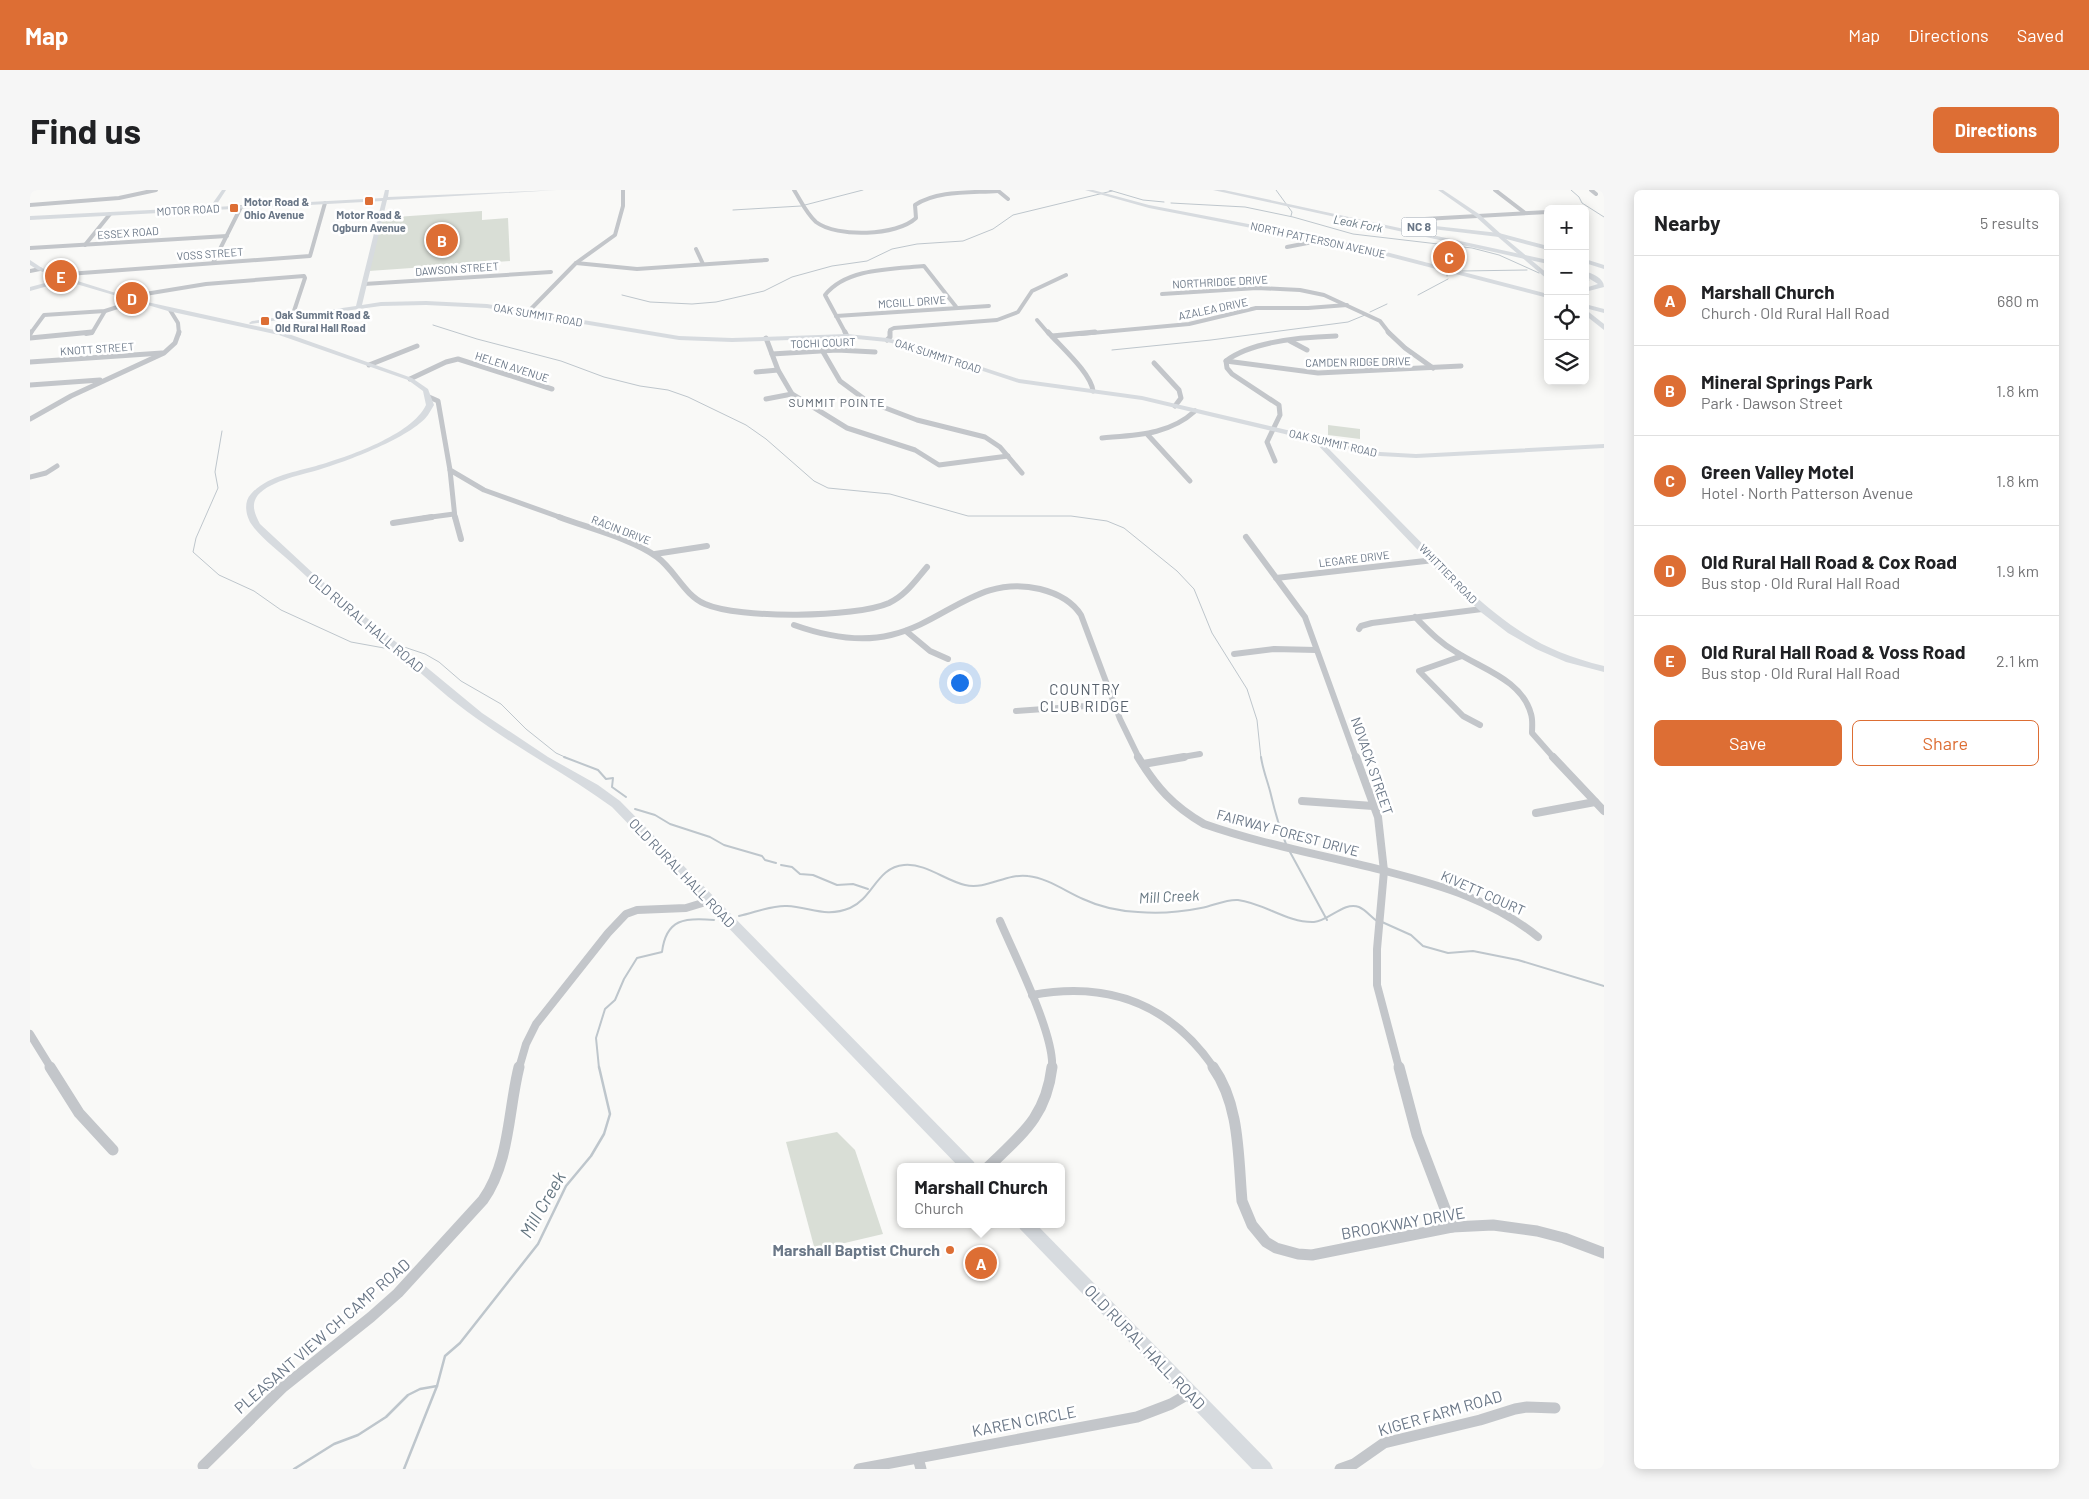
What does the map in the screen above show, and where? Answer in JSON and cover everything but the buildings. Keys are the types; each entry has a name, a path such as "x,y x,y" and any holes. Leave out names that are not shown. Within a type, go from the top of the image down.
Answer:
{"highway":[{"path":"1216,190 1544,260"},
{"path":"1228,190 1544,260"},
{"name":"NC 8","path":"1340,214 1502,238"},
{"path":"1502,238 1513,238 1544,247"},
{"path":"1589,262 1604,267"},
{"path":"1589,271 1604,273"},
{"path":"1589,273 1602,285 1589,290"},
{"path":"1589,291 1604,293"}],"main road":[{"path":"1502,238 1544,274"},
{"path":"1589,315 1604,328"}],"street":[{"path":"30,205 124,198 156,190"},
{"path":"211,209 224,190"},
{"path":"359,307 386,190"},
{"name":"MOTOR ROAD","path":"30,218 555,190"},
{"path":"526,313 576,263 616,233 623,206 623,190"},
{"path":"794,190 818,222 833,229 861,232 889,230 911,223 916,218 915,205 927,198 997,190 1008,199"},
{"name":"NORTH PATTERSON AVENUE","path":"1087,190 1149,206 1378,252 1544,295"},
{"path":"1440,190 1479,217 1502,238"},
{"path":"1495,190 1525,214"},
{"path":"1591,190 1596,194"},
{"name":"VOSS STREET","path":"55,274 310,256 325,203"},
{"path":"214,263 241,207"},
{"path":"1408,220 1544,212"},
{"path":"85,245 110,214"},
{"name":"ESSEX ROAD","path":"30,248 227,236"},
{"path":"1287,247 1323,240"},
{"path":"696,249 703,264"},
{"path":"576,263 631,269 750,261"},
{"path":"30,262 40,269 66,279 136,301 281,334 410,378 421,386 429,397 438,400 450,470 454,514 461,539"},
{"path":"847,336 825,298 828,290 835,283 862,275 924,266 957,308"},
{"path":"30,272 40,269"},
{"name":"DAWSON STREET","path":"364,284 551,272"},
{"path":"887,340 890,337 890,330 894,328 991,322 1012,315 1019,311 1032,291 1066,275"},
{"path":"127,297 206,284 304,276 305,278 292,317"},
{"path":"30,289 66,279"},
{"name":"NORTHRIDGE DRIVE","path":"1162,294 1271,288 1314,292 1332,297 1380,321 1405,348 1433,368"},
{"path":"30,336 44,315 105,311 136,301"},
{"name":"OAK SUMMIT ROAD","path":"238,324 359,307 401,304 455,304 487,306 679,338 732,340 847,336 887,340 919,348 1005,378 1041,385 1133,396 1372,453 1408,456 1604,446"},
{"name":"AZALEA DRIVE","path":"1052,336 1189,324 1256,308 1308,308 1347,305"},
{"name":"MCGILL DRIVE","path":"836,316 989,306"},
{"path":"1589,307 1604,311"},
{"path":"30,419 105,380 164,353 172,346 180,331 179,324 170,310"},
{"path":"30,336 92,333 105,311"},
{"path":"1037,320 1086,375 1092,383 1093,391"},
{"path":"1275,461 1267,445 1280,416 1278,405 1264,392 1232,376 1227,369 1226,361 1234,354 1243,350 1318,336 1336,336"},
{"path":"766,338 778,370 792,394 847,428 915,450 939,465 1008,456"},
{"path":"1290,341 1307,350"},
{"path":"369,365 417,346"},
{"path":"822,350 840,381 866,401 917,420 985,437 1000,448 1022,473"},
{"name":"TOCHI COURT","path":"772,354 822,350 875,352"},
{"name":"KNOTT STREET","path":"30,362 164,353"},
{"name":"HELEN AVENUE","path":"410,378 446,362 458,359 552,390"},
{"name":"CAMDEN RIDGE DRIVE","path":"1226,361 1318,374 1461,366"},
{"path":"1154,363 1179,390 1181,398 1175,406"},
{"path":"756,372 778,370"},
{"path":"30,385 105,380"},
{"path":"766,399 792,394"},
{"name":"OLD RURAL HALL ROAD","path":"429,397 430,404 425,415 404,432 327,465 283,478 265,486 253,496 250,504 251,513 256,524 313,578 478,715 544,759 594,788 616,804 965,1163"},
{"path":"1102,438 1147,434 1177,425 1195,411"},
{"path":"1147,434 1190,481"},
{"name":"WHITTIER ROAD","path":"1317,440 1482,609 1514,634 1542,649 1580,663 1604,669"},
{"path":"30,477 46,473 57,466"},
{"name":"RACIN DRIVE","path":"450,470 484,490 638,546 655,554 685,589 707,604 724,608 785,614 856,610 882,606 907,592 927,567"},
{"path":"393,523 454,514"},
{"name":"NOVACK STREET","path":"1246,537 1305,617 1378,817 1384,871 1376,949 1377,985 1417,1135 1452,1226"},
{"path":"655,554 707,546"},
{"name":"LEGARE DRIVE","path":"1276,578 1434,560"},
{"name":"FAIRWAY FOREST DRIVE","path":"794,625 831,636 860,639 891,635 906,631 986,589 1020,586 1044,590 1077,608 1131,745 1170,801 1183,812 1204,824 1384,871"},
{"path":"1359,630 1361,626 1372,623 1482,609"},
{"path":"1415,618 1436,638 1462,656 1503,679 1519,691 1528,703 1532,715 1532,733 1604,811"},
{"path":"906,631 930,651 948,659"},
{"path":"1234,654 1274,649 1316,650"},
{"path":"1462,656 1419,671 1463,716 1480,725"},
{"path":"1016,711 1114,704"},
{"path":"1143,764 1200,754"},
{"path":"1302,801 1373,806"},
{"path":"1536,813 1595,802"},
{"name":"KIVETT COURT","path":"1384,871 1456,892 1524,924 1538,937"},
{"name":"PLEASANT VIEW CH CAMP ROAD","path":"203,1466 224,1443 281,1389 391,1300 485,1199 495,1183 520,1064 530,1035 536,1024 608,933 626,914 637,910 686,908 709,900"},
{"path":"992,1163 1027,1129 1044,1101 1052,1077 1052,1054 1032,995 1000,921"},
{"name":"BROOKWAY DRIVE","path":"1032,995 1053,991 1081,990 1124,998 1164,1017 1193,1041 1214,1066 1226,1092 1234,1123 1242,1202 1246,1217 1256,1232 1267,1243 1295,1255 1312,1256 1452,1226 1493,1225 1514,1227 1564,1238 1604,1253"},
{"path":"30,1034 79,1113 113,1150"},
{"name":"OLD RURAL HALL ROAD","path":"1029,1228 1264,1469"},
{"name":"KAREN CIRCLE","path":"859,1469 920,1463 1137,1417 1171,1404 1190,1393"},
{"name":"KIGER FARM ROAD","path":"1340,1469 1354,1464 1384,1443 1480,1420 1515,1409 1527,1407 1555,1408"}],"shaded area":[{"path":"482,211 482,220 508,218 510,261 369,271 381,218"},
{"path":"1328,425 1360,429 1360,439 1328,435"},
{"path":"837,1132 855,1150 883,1234 815,1250 786,1142"}],"waterway":[{"path":"733,210 801,206 863,190"},
{"name":"Leak Fork","path":"1109,190 1143,200 1164,202"},
{"path":"1276,190 1292,212 1291,216"},
{"path":"1571,190 1579,197 1582,203 1604,217"},
{"path":"622,295 650,302 692,304 716,302 764,291 792,277 832,266 867,261 892,249 917,244 963,241 993,229 1013,215 1112,191"},
{"name":"Leak Fork","path":"1171,203 1245,207 1293,217 1353,234 1472,248 1499,255 1539,273"},
{"path":"1462,271 1527,270"},
{"path":"1447,276 1447,273 1451,273"},
{"path":"1418,295 1448,279"},
{"path":"1370,312 1387,304"},
{"path":"1112,350 1211,340 1348,322 1365,315"},
{"path":"433,325 477,339 561,361 604,377 640,386 668,390 688,397 746,425 766,439 814,481 828,488 890,494 968,516 1071,516 1107,521 1124,528 1177,571 1194,589 1212,633 1247,689 1257,720 1261,758"},
{"path":"222,431 215,472 218,488 196,538 193,552 219,575 254,591 281,610 351,642 384,648"},
{"path":"401,646 425,654 439,662 461,681 501,704 526,729 556,753 567,758"},
{"path":"564,757 598,770 606,779 613,778 612,787 626,797"},
{"path":"1261,757 1277,820 1286,844"},
{"path":"635,809 655,815 670,824 710,837 724,845 762,856 765,860 776,863"},
{"path":"1290,852 1326,918"},
{"path":"781,865 792,867 800,874 813,875 837,885 853,884 868,889"},
{"name":"Mill Creek","path":"739,916 781,906 826,912 841,911 858,903 887,871 895,867 912,865 927,869 957,883 973,886 989,884 1012,877 1035,877 1089,902 1124,911 1178,912 1238,900 1294,919 1314,922 1326,918"},
{"name":"Mill Creek","path":"1326,918 1342,909 1353,906 1362,908 1377,921"},
{"name":"Mill Creek","path":"599,1068 596,1038 605,1009 615,1000 624,979 637,958 662,952 668,933 679,922 694,919 714,920"},
{"name":"Mill Creek","path":"1382,922 1411,935 1423,946 1448,953 1473,951 1518,960 1604,986"},
{"name":"Mill Creek","path":"437,1386 445,1356 460,1343 538,1244 566,1186 591,1156 604,1134 610,1114 599,1067"},
{"name":"Mill Creek","path":"294,1469 334,1444 358,1435 386,1417 408,1395 420,1389 437,1386"},
{"path":"404,1469 437,1386"}],"place":[{"name":"Motor Road & Ogburn Avenue","path":"369,201"},
{"name":"Motor Road & Ohio Avenue","path":"234,208"},
{"name":"Mineral Springs Park","path":"442,240"},
{"name":"Green Valley Motel","path":"1449,257"},
{"name":"Old Rural Hall Road & Voss Road","path":"61,276"},
{"name":"Old Rural Hall Road & Cox Road","path":"132,298"},
{"name":"Oak Summit Road & Old Rural Hall Road","path":"265,321"},
{"name":"Marshall Baptist Church","path":"950,1250"},
{"name":"Marshall Church","path":"981,1263"}],"district":[{"name":"SUMMIT POINTE","path":"837,403"},
{"name":"COUNTRY CLUB RIDGE","path":"1085,698"}]}
